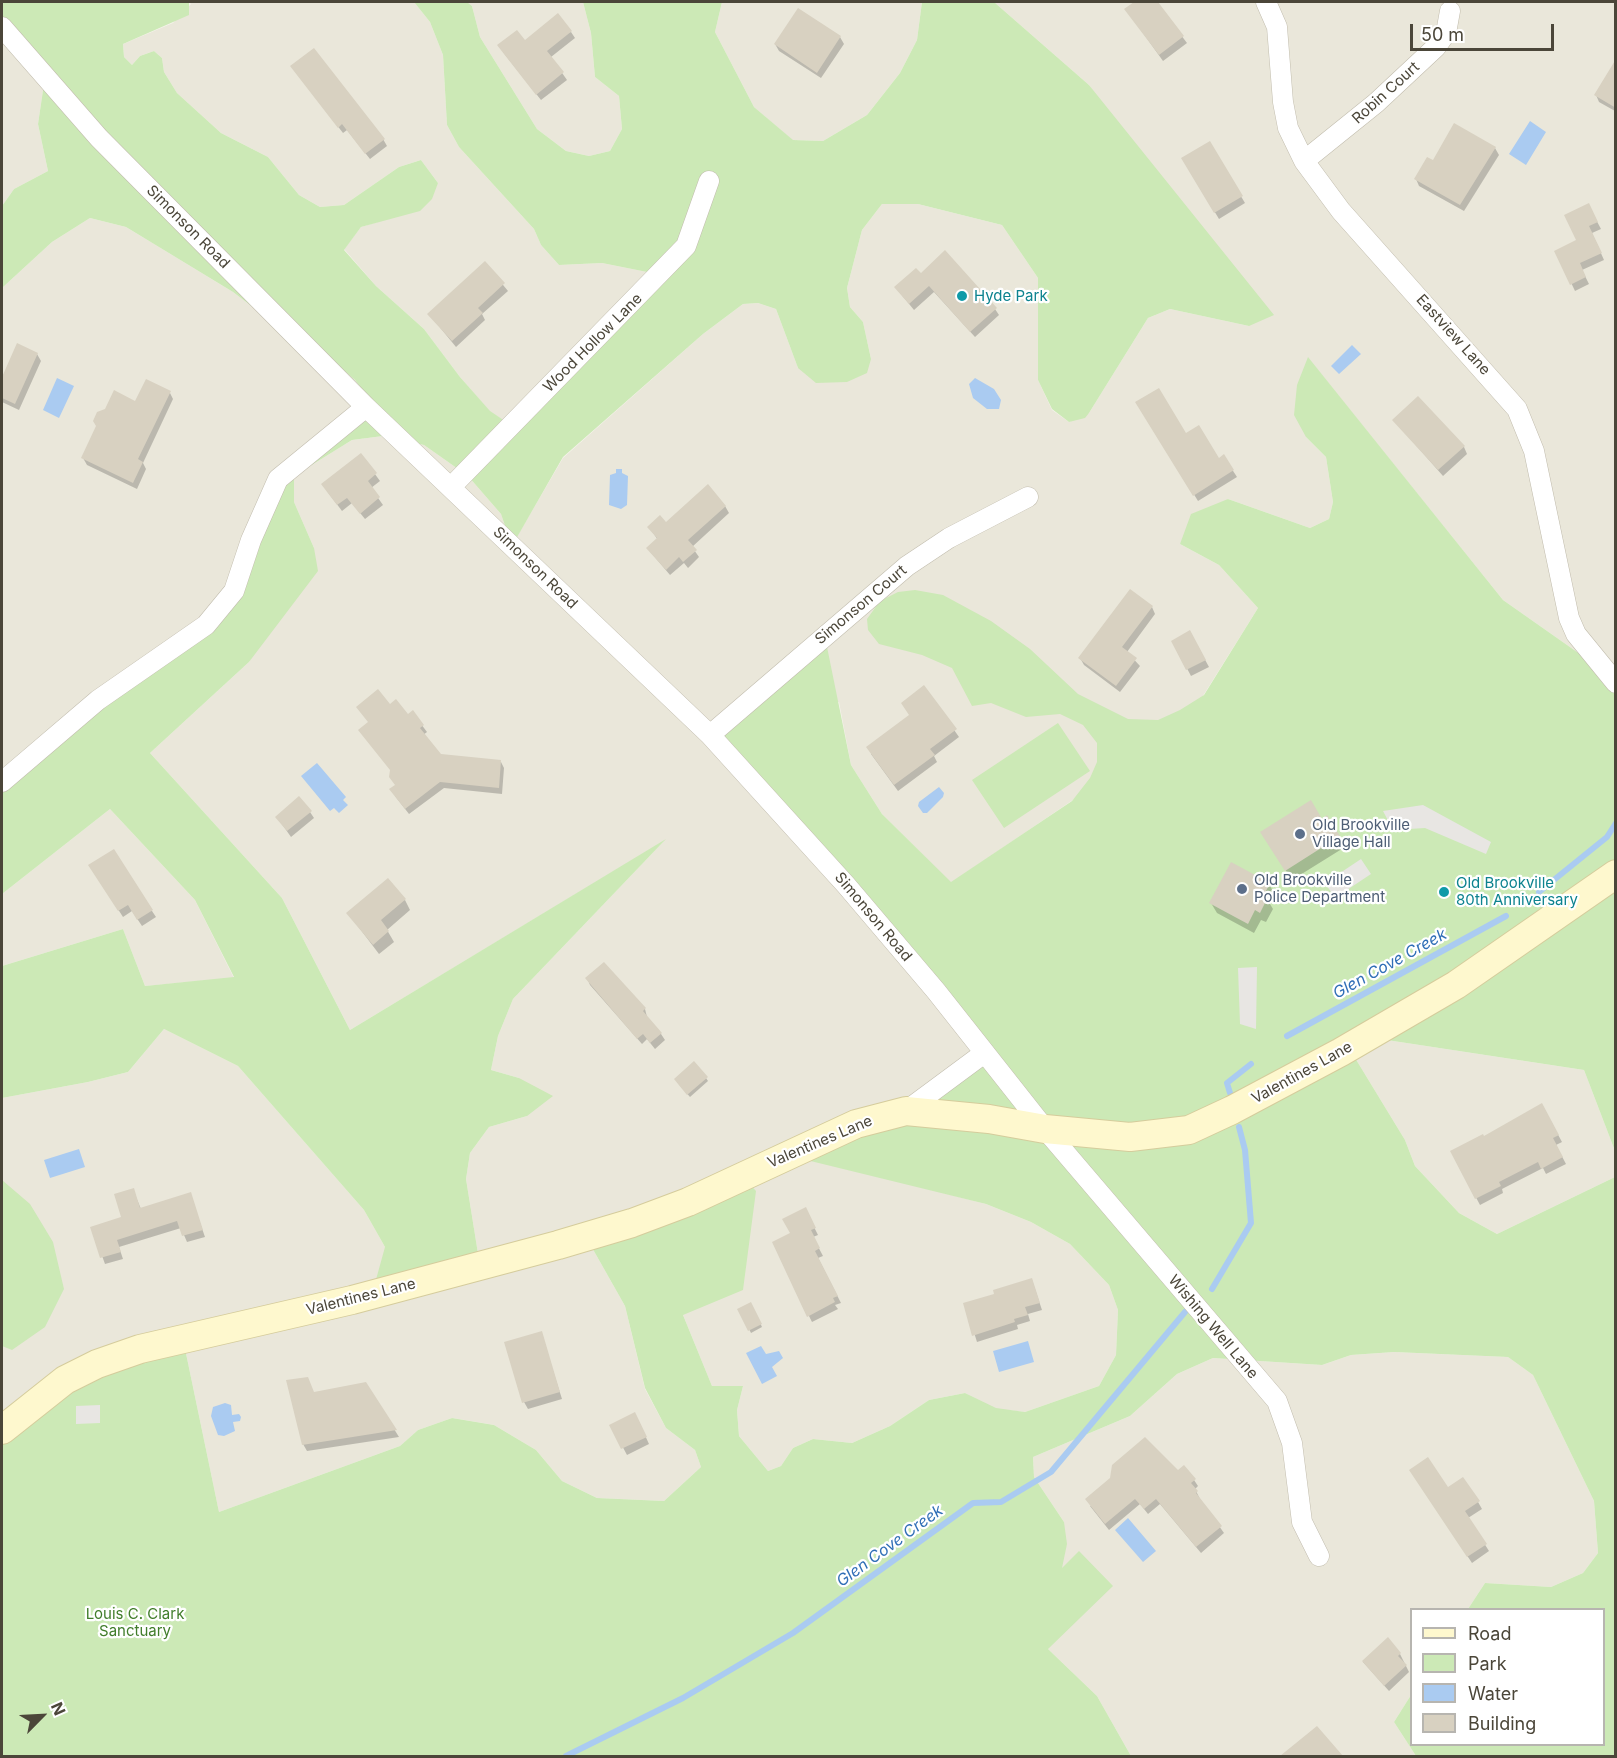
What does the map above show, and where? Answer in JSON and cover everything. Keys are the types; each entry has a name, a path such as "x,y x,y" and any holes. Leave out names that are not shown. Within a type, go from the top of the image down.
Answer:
{"street":[{"name":"Eastview Lane","path":"1266,2 1277,27 1283,102 1288,128 1304,161 1341,211 1517,409 1534,451 1569,618 1576,634 1616,683"},
{"name":"Robin Court","path":"1304,161 1376,103 1436,47 1446,33 1450,11"},
{"name":"Simonson Road","path":"2,27 99,138 366,407 710,735 846,885 936,991 983,1054 1045,1129"},
{"name":"Wood Hollow Lane","path":"451,487 686,246 709,181"},
{"path":"2,782 98,700 206,625 234,591 251,540 278,479 366,407"},
{"name":"Simonson Court","path":"710,735 907,566 949,538 1028,497"},
{"name":"Valentines Lane","path":"2,1430 65,1380 97,1364 140,1349 352,1300 558,1245 632,1222 688,1202 856,1124 906,1111 989,1119 1045,1129 1130,1137 1190,1130 1341,1052 1446,991 1616,874"},
{"path":"906,1111 983,1054"},
{"name":"Wishing Well Lane","path":"1045,1129 1277,1401 1292,1443 1302,1522 1319,1556"}],"shaded area":[{"path":"189,2 414,2 430,22 443,55 447,125 459,147 534,229 541,245 559,265 602,263 657,274 505,421 490,412 424,329 376,286 344,249 361,227 384,220 438,183 421,160 399,167 344,205 320,207 299,195 268,157 221,133 177,93 164,72 162,58 154,51 140,56 132,65 124,57 123,44 173,23 191,4"},
{"path":"467,2 583,2 591,33 595,77 619,96 622,129 610,151 589,156 566,151 537,129 480,37 472,6"},
{"path":"722,2 922,2 917,40 900,73 867,115 823,141 792,140 754,107 715,32"},
{"path":"994,2 1615,2 1615,683 1604,671 1503,600 1308,358 1306,437 1326,457 1333,502 1329,519 1310,528 1228,499 1180,544 1219,565 1258,608 1186,723 951,883 882,814 851,765 839,702 710,735 983,1054 936,1191 986,1204 1031,1222 1070,1244 1109,1285 1118,1310 1116,1355 1099,1386 1025,1412 996,1409 965,1393 929,1400 890,1426 852,1443 813,1439 793,1448 781,1466 768,1471 739,1436 737,1410 743,1386 712,1386 683,1315 586,1237 625,1306 645,1389 666,1428 695,1450 701,1467 664,1501 597,1498 562,1481 536,1450 494,1425 452,1418 418,1430 400,1446 219,1512 183,1339 2,1430 2,1098 128,1072 164,1029 238,1066 364,1210 385,1247 480,1266 466,1179 470,1153 489,1127 527,1116 519,1078 491,1070 498,1036 513,999 664,841 350,1030 282,898 150,753 249,662 314,548 294,502 294,476 352,440 383,436 424,445 468,476 501,514 512,545 563,458 703,334 743,304 758,303 776,309 798,368 871,359 863,322 850,307 847,288 862,230 882,204 918,204 1002,225 1038,278 1038,380 1052,410 1069,422 1089,413 1148,318 1170,309 1249,326 1089,85"},
{"path":"2,27 45,77 38,124 48,171 14,189 2,206"},
{"path":"90,218 126,227 233,292 314,354 337,365 355,380 367,402 280,483 238,590 2,792 2,288 52,242"},
{"path":"1423,805 1491,842 1486,854 1425,828 1393,830 1383,811"},
{"path":"110,809 195,900 234,978 145,986 123,929 2,966 2,894"},
{"path":"1361,859 1371,874 1335,898 1325,883"},
{"path":"1257,967 1256,1029 1240,1024 1238,968"},
{"path":"1367,1037 1584,1070 1615,1151 1615,1177 1497,1234 1459,1213 1415,1166 1405,1140 1349,1048"},
{"path":"1394,1352 1508,1357 1533,1375 1594,1501 1598,1553 1583,1573 1551,1587 1485,1583 1469,1608 1410,1608 1410,1697 1394,1722 1416,1756 1131,1756 1097,1696 1048,1649 1064,1522 1034,1477 1033,1457 1130,1416 1177,1374 1213,1358 1322,1365 1351,1355"},
{"path":"100,1405 100,1423 76,1424 76,1406"}],"green space":[{"path":"2,2 189,2 189,15 123,44 124,57 132,65 140,56 154,51 162,58 164,72 177,93 221,133 268,157 299,195 320,207 344,205 399,167 421,160 438,183 432,199 420,211 361,227 344,250 376,286 424,329 460,377 490,411 505,421 657,274 602,263 559,265 541,245 534,229 459,147 447,125 443,55 430,22 414,2 467,2 472,6 480,37 537,129 566,151 589,156 610,151 622,129 619,96 595,77 591,33 583,2 722,2 715,32 754,107 793,140 823,141 867,115 900,73 917,40 922,2 994,2 1089,85 1274,315 1249,326 1170,309 1148,318 1089,413 1085,418 1069,422 1052,409 1038,380 1038,278 1002,225 918,204 882,204 862,230 847,288 850,307 863,322 871,359 867,373 847,382 816,383 798,368 776,309 758,303 743,304 703,334 563,457 512,546 501,514 468,476 424,445 383,436 352,440 294,476 294,502 314,548 318,571 249,662 150,753 282,898 350,1030 666,839 513,999 498,1036 491,1070 519,1078 553,1096 527,1116 489,1127 470,1153 466,1179 480,1266 372,1294 385,1247 364,1210 238,1066 164,1029 128,1072 2,1098 2,966 123,929 145,986 234,977 195,900 110,809 2,894 2,792 96,707 210,626 280,483 328,447 363,391 355,380 337,365 314,354 233,292 126,227 90,218 52,242 2,288 2,206 14,189 48,171 38,124 45,77 2,27"},
{"name":"Louis C. Clark Sanctuary","path":"1308,357 1503,600 1604,671 1615,683 1615,1151 1584,1070 1367,1037 1349,1048 1405,1140 1415,1166 1459,1213 1497,1234 1615,1177 1615,1756 1416,1756 1394,1722 1410,1697 1410,1746 1605,1746 1605,1608 1469,1608 1485,1583 1551,1587 1583,1573 1598,1553 1594,1501 1533,1375 1508,1357 1394,1352 1351,1355 1322,1365 1213,1358 1177,1374 1130,1416 1033,1457 1034,1477 1064,1522 1067,1544 1062,1568 1079,1551 1113,1586 1048,1649 1097,1696 1131,1756 2,1756 2,1430 30,1405 183,1339 219,1512 400,1446 418,1430 452,1418 494,1425 536,1450 562,1481 597,1498 664,1501 701,1467 695,1450 666,1428 645,1388 625,1306 586,1237 742,1176 756,1191 743,1290 683,1315 712,1386 743,1386 737,1410 739,1436 768,1471 781,1466 793,1448 813,1439 852,1443 890,1426 929,1400 965,1393 996,1408 1025,1412 1099,1386 1116,1355 1118,1310 1109,1285 1070,1244 1031,1222 986,1204 786,1155 906,1111 983,1053 710,735 826,642 851,765 882,814 951,882 1072,801 1090,778 1097,762 1097,743 1083,725 1060,714 1026,717 991,703 972,706 952,668 922,655 879,644 868,630 867,619 880,601 898,592 915,590 943,595 991,621 1030,649 1078,694 1128,719 1158,720 1180,710 1204,695 1258,608 1219,565 1180,544 1191,514 1228,499 1310,528 1329,519 1333,502 1326,457 1306,437 1294,415 1297,385"},
{"path":"1058,723 1090,771 1004,828 972,780"},
{"path":"2,1180 30,1204 53,1242 64,1289 45,1327 12,1350 2,1346"}],"water":[{"path":"1530,121 1546,132 1526,165 1509,154"},
{"path":"1352,345 1361,354 1339,374 1331,366"},
{"path":"57,378 74,386 59,418 43,410"},
{"path":"975,378 994,389 1001,400 999,409 987,409 973,398 969,384"},
{"path":"616,469 622,469 622,473 628,476 627,505 621,509 609,505 610,475 616,473"},
{"path":"317,763 346,797 343,800 348,805 339,813 334,808 330,811 301,776"},
{"path":"939,787 944,793 943,797 927,813 923,813 918,806 919,802"},
{"path":"79,1149 85,1167 50,1178 44,1160"},
{"path":"1028,1341 1034,1362 999,1372 993,1351"},
{"path":"761,1346 766,1354 779,1351 783,1358 772,1367 777,1376 762,1384 746,1353"},
{"path":"225,1403 231,1405 232,1415 239,1414 241,1417 240,1421 233,1422 235,1431 224,1436 218,1435 211,1416 213,1407"},
{"path":"1128,1518 1156,1551 1143,1562 1115,1530"}],"building":[{"path":"1134,2 1158,2 1184,36 1159,55 1124,9"},
{"path":"798,8 841,36 817,73 774,44"},
{"path":"558,13 572,31 547,51 564,72 536,95 497,45 517,30 525,40"},
{"path":"314,48 385,139 365,154 342,124 338,128 290,66"},
{"path":"1616,59 1616,108 1594,95"},
{"path":"1454,123 1496,147 1460,205 1414,179 1427,157 1433,160"},
{"path":"1210,141 1243,196 1214,213 1181,158"},
{"path":"1589,203 1598,222 1589,226 1602,253 1580,263 1586,277 1570,285 1554,251 1576,240 1564,215"},
{"name":"Hyde Park","path":"945,250 997,308 970,332 929,286 909,304 894,287 916,268 921,273"},
{"path":"485,261 505,283 478,308 483,313 452,341 427,314"},
{"path":"17,343 38,353 15,404 2,398 2,377"},
{"path":"146,379 171,391 138,459 143,462 133,483 81,458 96,426 93,421 97,412 105,409 114,390 135,401"},
{"path":"1159,388 1186,433 1199,425 1219,458 1224,454 1234,470 1193,496 1135,402"},
{"path":"1418,396 1465,446 1438,470 1392,420"},
{"path":"361,453 377,473 368,481 380,497 360,514 347,498 337,505 321,484"},
{"path":"708,484 726,506 688,540 697,550 683,562 679,557 666,570 646,548 657,538 647,527 660,515 666,522"},
{"path":"1130,589 1153,606 1122,647 1137,658 1116,686 1078,658"},
{"path":"1190,630 1206,660 1186,670 1171,641"},
{"path":"924,685 957,729 930,749 935,755 894,785 866,747 909,715 901,703"},
{"path":"378,689 390,704 396,699 408,714 413,710 424,725 420,728 441,754 501,760 499,788 440,782 405,809 389,789 395,785 389,777 390,770 358,730 368,722 356,707"},
{"path":"299,796 312,811 287,831 275,817"},
{"name":"Old Brookville Village Hall","path":"1311,800 1322,819 1327,815 1340,836 1285,871 1260,832"},
{"path":"114,849 153,910 137,920 128,905 118,911 88,865"},
{"name":"Old Brookville Police Department","path":"1231,862 1270,883 1264,895 1268,897 1260,913 1255,910 1248,924 1209,903"},
{"path":"388,878 406,899 381,920 389,931 373,945 346,913"},
{"path":"604,962 646,1008 643,1011 662,1033 650,1043 643,1034 637,1039 585,978"},
{"path":"694,1061 708,1077 687,1095 674,1079"},
{"path":"1542,1103 1559,1135 1553,1138 1563,1157 1541,1169 1538,1162 1499,1182 1501,1186 1475,1199 1450,1151 1483,1134 1484,1136"},
{"path":"134,1188 140,1208 191,1192 203,1230 182,1236 177,1221 117,1240 121,1252 100,1258 90,1227 121,1217 114,1194"},
{"path":"806,1207 816,1228 811,1230 820,1248 815,1251 838,1296 833,1298 835,1302 807,1317 772,1242 790,1233 782,1219"},
{"path":"1032,1278 1040,1303 1025,1307 1028,1315 1014,1319 1015,1322 972,1336 963,1303 994,1294 993,1290"},
{"path":"751,1302 762,1324 748,1331 737,1309"},
{"path":"542,1331 560,1392 522,1403 504,1342"},
{"path":"308,1377 314,1392 366,1382 397,1430 302,1445 286,1380"},
{"path":"635,1412 647,1437 621,1449 609,1425"},
{"path":"1145,1437 1178,1470 1184,1465 1196,1479 1191,1483 1198,1491 1196,1493 1222,1526 1196,1547 1156,1499 1144,1509 1135,1499 1105,1524 1085,1499 1110,1478 1112,1465"},
{"path":"1428,1457 1448,1487 1463,1477 1480,1501 1465,1511 1487,1544 1467,1557 1409,1470"},
{"path":"1388,1637 1401,1653 1398,1656 1407,1665 1384,1686 1362,1661"},
{"path":"1317,1726 1343,1756 1280,1756"}],"waterway":[{"name":"Glen Cove Creek","path":"1539,892 1607,837 1616,823"},
{"name":"Glen Cove Creek","path":"1287,1036 1506,916"},
{"name":"Glen Cove Creek","path":"1230,1093 1227,1083 1251,1064"},
{"name":"Glen Cove Creek","path":"1212,1289 1251,1223 1245,1150 1239,1127"},
{"name":"Glen Cove Creek","path":"566,1756 683,1698 793,1633 973,1503 1001,1502 1051,1472 1185,1312"}],"place":[{"name":"Hyde Park","path":"962,296"},
{"name":"Old Brookville Village Hall","path":"1300,834"},
{"name":"Old Brookville Police Department","path":"1242,889"},
{"name":"Old Brookville 80th Anniversary","path":"1444,892"}]}
